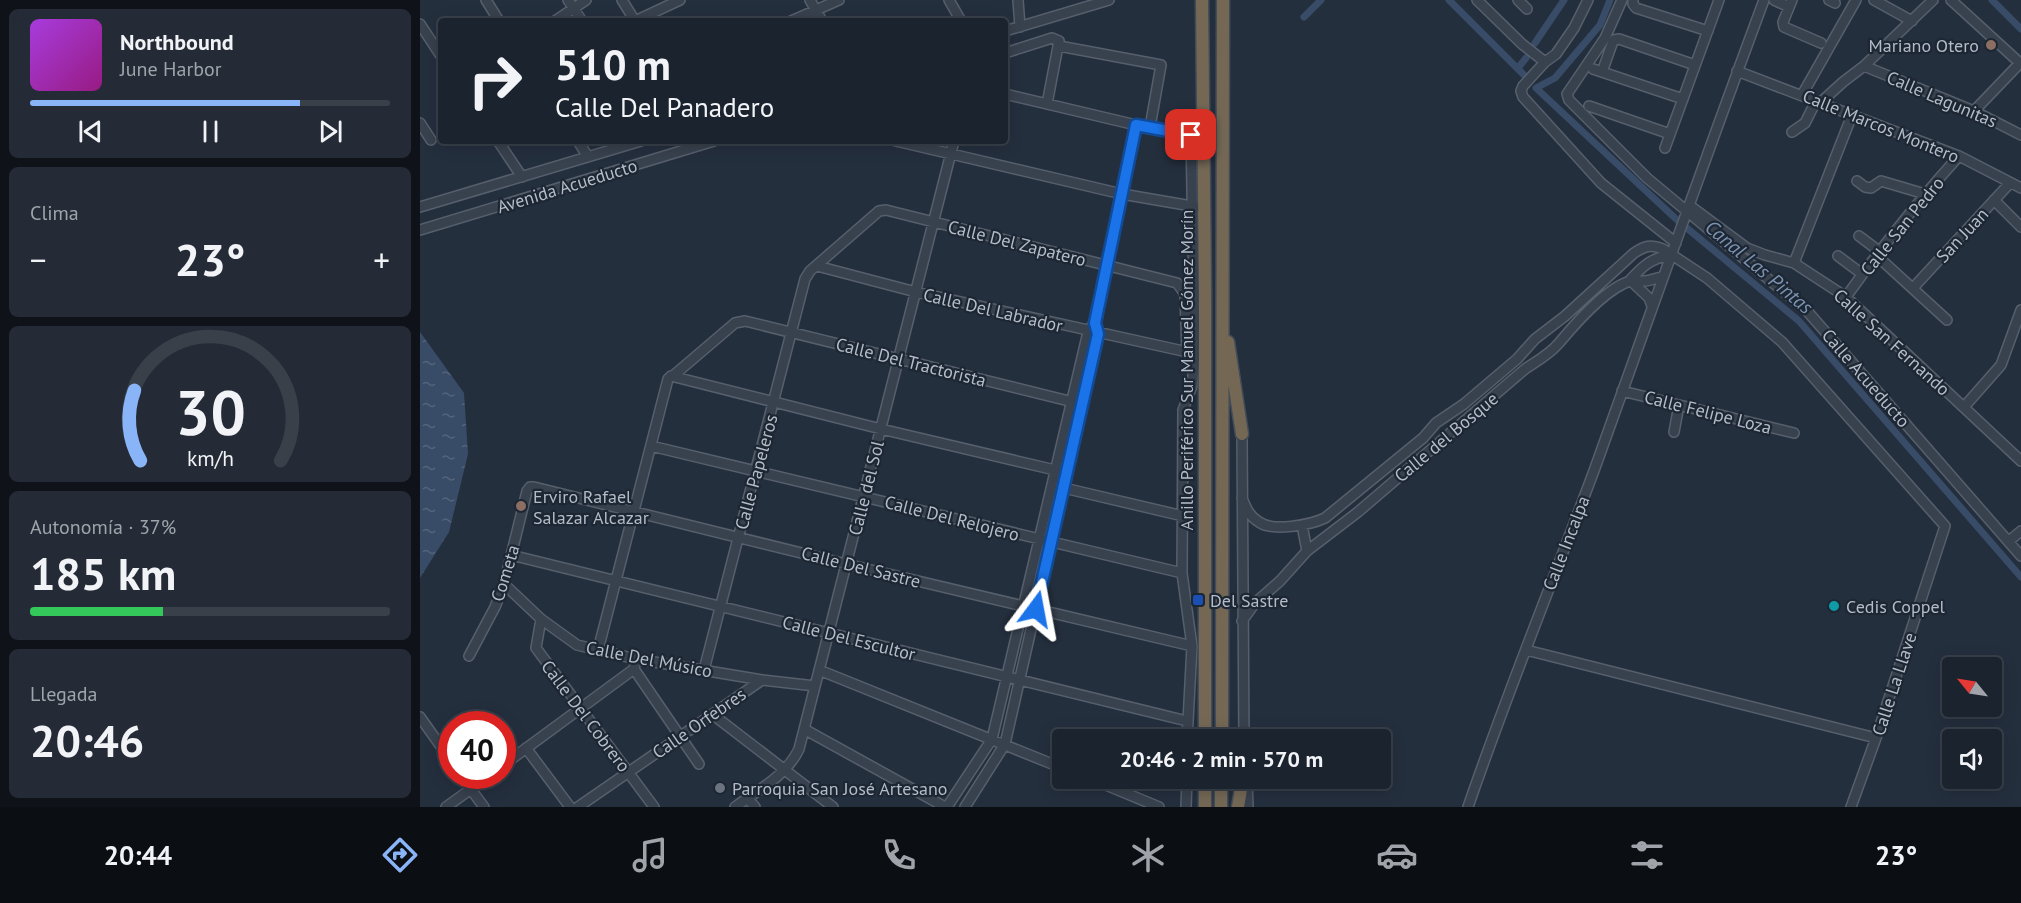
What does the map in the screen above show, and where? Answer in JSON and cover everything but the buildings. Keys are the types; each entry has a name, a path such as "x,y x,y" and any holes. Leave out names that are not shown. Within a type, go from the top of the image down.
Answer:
{"highway":[{"name":"Anillo Periférico Sur Manuel Gómez Morín","path":"1202,0 1204,73 1197,136 1195,354 1205,729"},
{"name":"Anillo Periférico Sur Manuel Gómez Morín","path":"1222,729 1223,0"},
{"path":"1222,299 1242,434"},
{"path":"1205,789 1205,807"},
{"path":"1221,789 1221,807"},
{"path":"1238,807 1242,789"}],"street":[{"path":"486,0 497,18"},
{"path":"558,18 571,4 586,0"},
{"path":"622,0 633,18"},
{"path":"642,18 681,0"},
{"path":"810,0 820,18"},
{"path":"798,18 839,0"},
{"path":"949,0 959,18"},
{"path":"1018,0 1020,27"},
{"path":"1008,30 1109,0"},
{"path":"1477,0 1522,44 1545,62"},
{"path":"1518,0 1527,9"},
{"path":"1587,0 1574,28 1556,54 1545,62 1521,91 1523,98 1601,183 1678,239"},
{"name":"Calle Acueducto","path":"1622,0 1605,38 1567,94 1569,100 1647,178 1808,312 2021,556"},
{"path":"1665,148 1719,0"},
{"path":"1671,255 1764,0"},
{"path":"1774,0 1791,3 1783,22 1784,27 1821,43"},
{"path":"1802,95 1856,0"},
{"path":"1874,0 1912,21"},
{"path":"1792,132 1805,123 1819,101 1864,66 1933,0"},
{"path":"1951,0 2021,63 1974,111"},
{"path":"1633,2 1636,8 1708,31"},
{"path":"571,4 580,18"},
{"path":"420,24 438,51"},
{"path":"1683,99 1598,70 1614,40 1619,39 1695,65"},
{"path":"1008,52 1058,42 1161,65 1151,123"},
{"path":"1047,104 1058,42"},
{"name":"Calle Lagunitas","path":"1864,66 1974,111 2020,133"},
{"name":"Calle Marcos Montero","path":"1737,71 1959,156 2021,188"},
{"path":"1008,95 1136,125 1151,123 1197,136"},
{"path":"1589,106 1670,134"},
{"path":"1794,263 1852,115"},
{"path":"420,123 431,140"},
{"path":"965,807 1005,744 1083,405 1093,333 1136,125"},
{"path":"500,144 522,177"},
{"path":"580,144 588,157"},
{"name":"Avenida Acueducto","path":"422,204 631,144"},
{"name":"Avenida Acueducto","path":"420,230 704,144"},
{"path":"909,144 1122,194 1197,207"},
{"name":"Calle del Sol","path":"741,804 785,770 794,759 804,729 953,144"},
{"name":"Calle San Pedro","path":"1846,297 1877,253 1959,156"},
{"path":"1857,181 1871,188 1881,181 1925,194"},
{"name":"San Juan","path":"1913,288 2010,183"},
{"path":"1994,200 2021,227"},
{"name":"Calle Del Zapatero","path":"807,274 882,209 1177,283 1185,294 1195,354"},
{"name":"Calle San Fernando","path":"1687,212 1747,248 1794,263 1846,297 2021,461"},
{"path":"1859,236 1947,320"},
{"path":"1630,280 1634,253 1646,245 1655,246 1671,255"},
{"name":"Calle del Bosque","path":"1242,498 1248,512 1266,526 1310,525 1325,518 1383,473 1423,438 1436,423 1464,404 1517,359 1535,339 1565,316 1634,253"},
{"path":"1630,280 1646,263 1658,257 1671,255"},
{"name":"Calle Incalpa","path":"1468,807 1671,255"},
{"name":"Calle La Llave","path":"1671,255 1707,278 1782,342 1945,526 1876,738 1851,807"},
{"path":"1838,256 1862,274"},
{"name":"Calle Del Labrador","path":"817,266 916,292 1195,354"},
{"name":"Calle Papeleros","path":"704,670 807,274"},
{"name":"Calle del Bosque","path":"1242,621 1255,603 1280,581 1307,551 1358,512 1525,369 1548,354 1593,306 1630,280 1646,281 1662,277"},
{"path":"1630,280 1649,298 1653,306"},
{"path":"1964,407 2001,364 2021,310"},
{"name":"Calle Del Tractorista","path":"672,376 740,321 1083,405"},
{"path":"804,729 946,807 992,739 1071,402 1093,333"},
{"path":"1187,729 1192,646 1182,573 1183,410 1192,386 1195,354"},
{"path":"598,650 668,379 672,376 1055,470"},
{"name":"Calle Felipe Loza","path":"1622,391 1794,433"},
{"path":"1674,432 1679,405"},
{"path":"1242,434 1244,729"},
{"name":"Calle Del Relojero","path":"651,446 1182,573"},
{"name":"Calle Del Sastre","path":"530,487 1192,646"},
{"name":"Cometa","path":"469,656 495,607 504,584 527,491 530,487"},
{"path":"1064,488 1183,516"},
{"path":"1302,525 1307,551"},
{"path":"2009,541 2021,531"},
{"name":"Calle Del Escultor","path":"511,555 1187,721"},
{"name":"Calle Del Músico","path":"504,584 541,619 577,645 636,658 762,680 815,686"},
{"name":"Calle Del Cobrero","path":"541,619 536,648 654,807"},
{"path":"1526,650 1876,738"},
{"path":"516,756 634,669 636,658"},
{"path":"634,669 699,764"},
{"path":"819,670 1052,764"},
{"name":"Calle Orfebres","path":"578,807 762,680"},
{"path":"712,714 833,807"},
{"path":"420,717 438,742"},
{"path":"526,748 570,807"},
{"path":"446,807 471,789 484,807"},
{"path":"1116,789 1159,807"},
{"path":"1186,789 1186,807"},
{"path":"1246,789 1248,807"},
{"path":"741,804 755,807"}],"water":[{"path":"420,332 464,393 468,454 449,532 420,578"}],"waterway":[{"path":"1304,17 1321,0"},
{"path":"1449,0 1524,75"},
{"path":"1535,43 1564,0"},
{"name":"Canal Las Pintas","path":"1610,0 1600,25 1555,78 1536,88 1676,219 1799,321 2021,577"},
{"path":"1992,0 2021,29"},
{"path":"1518,68 1526,58"}],"place":[{"name":"Mariano Otero","path":"1991,45"},
{"name":"Erviro Rafael Salazar Alcazar","path":"521,506"},
{"name":"Del Sastre","path":"1198,600"},
{"name":"Cedis Coppel","path":"1834,606"},
{"name":"Parroquia San José Artesano","path":"720,788"}],"route":[{"path":"1036,609 1098,334 1095,323 1136,125 1191,135"}]}
